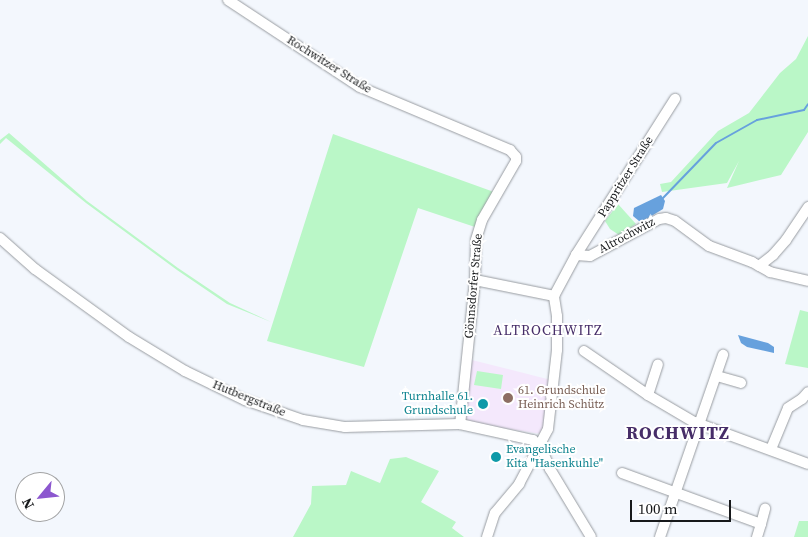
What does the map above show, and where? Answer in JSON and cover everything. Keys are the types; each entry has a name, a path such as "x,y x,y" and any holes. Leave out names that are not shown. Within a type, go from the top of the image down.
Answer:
{"street":[{"name":"Rochwitzer Straße","path":"228,0 360,87 510,150 516,157"},
{"name":"Pappritzer Straße","path":"576,255 675,99"},
{"name":"Gönnsdorfer Straße","path":"460,424 475,280 475,252 478,229 516,162 516,157"},
{"path":"808,207 786,240 773,255 759,266 770,272 808,281"},
{"name":"Altrochwitz","path":"576,255 590,256 659,219 666,218 675,221 709,246 759,266"},
{"name":"Hutbergstraße","path":"0,238 35,269 129,337 185,371 245,400 303,420 345,427 460,424 528,438 538,445"},
{"path":"487,537 495,513 518,484 548,430 558,333 554,296 576,255"},
{"path":"475,280 554,296"},
{"path":"584,351 648,395 700,424 772,449 808,464"},
{"path":"660,537 723,354"},
{"path":"648,395 658,365"},
{"path":"717,376 741,383"},
{"path":"772,449 788,408 802,399 808,392"},
{"path":"538,445 550,469 591,537"},
{"path":"622,474 760,524"},
{"path":"757,537 765,509"}],"shaded area":[{"name":"61. Grundschule Heinrich Schütz","path":"472,360 551,380 542,434 469,423 465,416"}],"green space":[{"path":"808,36 808,132 781,175 727,188 739,161 727,183 662,192 660,184 671,182 718,131 749,113 780,73 796,59"},
{"path":"9,133 87,201 178,268 230,303 271,322 227,304 86,203 6,138 0,144 0,140"},
{"path":"333,134 494,192 475,227 418,208 364,367 267,341"},
{"path":"618,204 636,224 619,235 610,229 605,221"},
{"path":"800,310 808,312 808,368 785,364"},
{"path":"477,371 503,375 501,389 474,385"},
{"path":"406,457 439,471 421,502 456,522 452,528 464,537 293,537 311,504 312,486 346,485 351,471 380,483 390,459"},
{"path":"799,521 808,521 808,537 794,537"}],"water":[{"path":"661,195 665,201 663,209 645,220 639,221 633,216 634,208"},
{"path":"738,335 768,343 774,347 774,353 747,347 741,343"}],"waterway":[{"path":"663,198 716,143 757,120 804,110 808,104"}],"place":[{"name":"61. Grundschule Heinrich Schütz","path":"508,398"},
{"name":"Turnhalle 61. Grundschule","path":"483,404"},
{"name":"Evangelische Kita \"Hasenkuhle\"","path":"496,457"}],"district":[{"name":"ALTROCHWITZ","path":"548,330"},
{"name":"ROCHWITZ","path":"678,433"}]}
